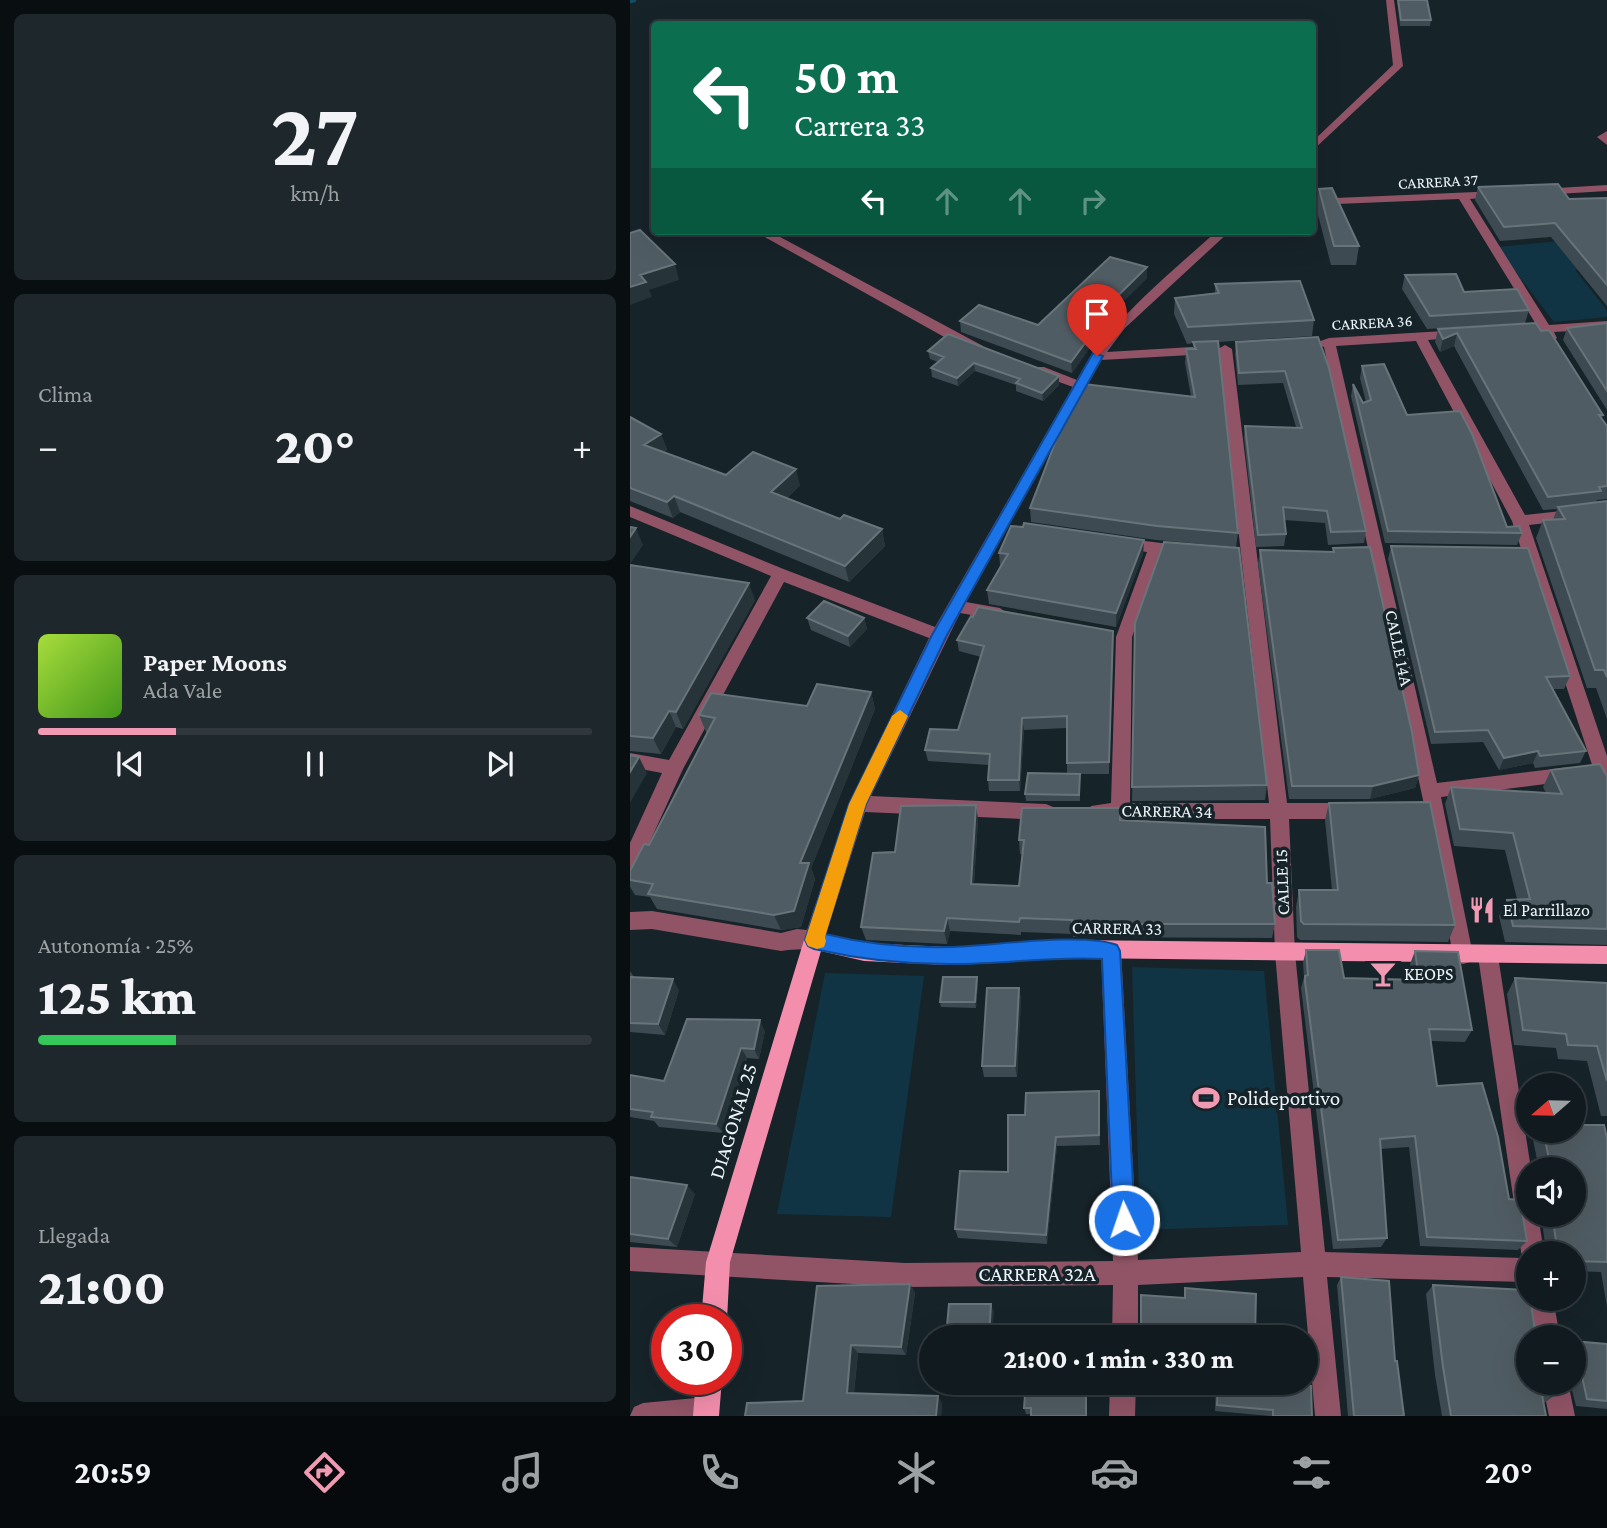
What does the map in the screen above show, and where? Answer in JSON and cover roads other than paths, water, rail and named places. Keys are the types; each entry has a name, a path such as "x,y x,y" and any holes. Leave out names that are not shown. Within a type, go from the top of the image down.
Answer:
{"main road":[{"name":"CARRERA 33","path":"814,940 864,952 947,956 1074,949 1488,956 1607,955"},
{"name":"DIAGONAL 25","path":"715,1304 719,1262 814,940"},
{"path":"706,1413 708,1395"}],"street":[{"path":"1316,144 1398,66 1390,0"},
{"path":"1528,192 1607,188"},
{"name":"CARRERA 37","path":"1316,202 1515,193"},
{"path":"1463,197 1559,351"},
{"path":"767,235 960,340 985,349"},
{"path":"814,940 858,804 939,635 1006,526 1097,356 1121,325 1220,235"},
{"path":"1504,332 1607,326"},
{"name":"CARRERA 36","path":"1303,344 1476,333"},
{"path":"1409,810 1432,800 1606,774 1526,553 1520,521 1420,337"},
{"name":"CALLE 14A","path":"1329,342 1378,552 1463,954"},
{"name":"CALLE 15","path":"1097,356 1232,348 1247,555 1279,812 1285,953 1328,1416"},
{"path":"1021,363 1082,386"},
{"path":"630,511 780,574 939,635"},
{"path":"1520,521 1607,511"},
{"path":"1104,540 1208,552"},
{"path":"1120,810 1117,636 1157,548"},
{"path":"630,864 674,768 780,574"},
{"path":"955,606 1020,618"},
{"path":"630,760 674,768"},
{"name":"CARRERA 34","path":"858,804 1077,811 1370,810"},
{"name":"CARRERA 33","path":"630,921 652,920 781,942 797,938 814,940"},
{"path":"1111,951 1126,1273 1125,1325"},
{"path":"1488,956 1530,1241"},
{"name":"CARRERA 32A","path":"630,1259 719,1262 905,1275 1126,1273 1314,1264 1516,1270"},
{"path":"1122,1416 1123,1395"},
{"path":"1558,1395 1562,1416"},
{"path":"643,1416 706,1413"}],"waterway":[{"path":"630,1 634,0"}],"place":[{"name":"El Parrillazo","path":"1482,910"},
{"name":"KEOPS","path":"1383,974"},
{"name":"Polideportivo","path":"1206,1098"}]}
